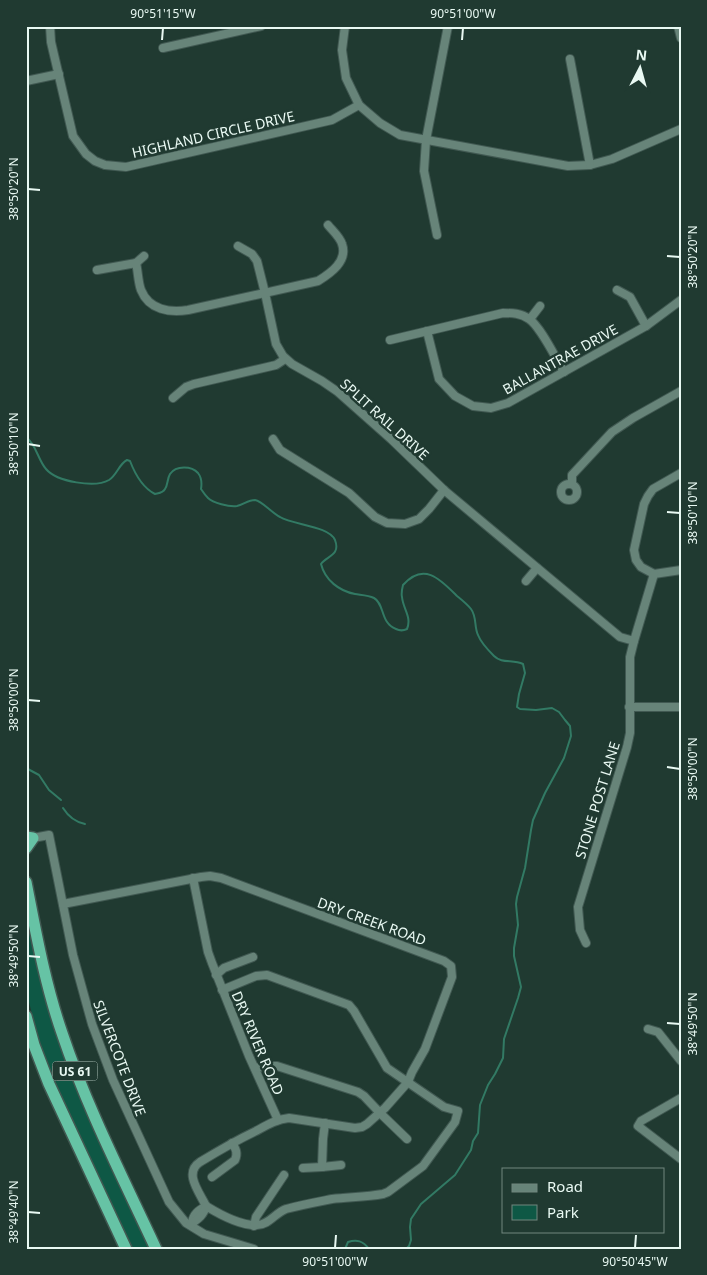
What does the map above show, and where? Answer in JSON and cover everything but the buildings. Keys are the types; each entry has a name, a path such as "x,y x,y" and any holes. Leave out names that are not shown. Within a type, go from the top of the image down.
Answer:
{"highway":[{"name":"US 61","path":"26,882 45,974 64,1040 83,1089 156,1249"},
{"name":"US 61","path":"26,1016 49,1084 126,1249"}],"street":[{"name":"HIGHLAND CIRCLE DRIVE","path":"50,26 51,42 73,136 86,154 105,166 126,167 332,120 359,105"},
{"path":"162,48 260,26"},
{"path":"345,26 342,50 346,78 359,105 380,123 400,135 568,166 590,165 612,159 681,129"},
{"path":"438,235 424,171 426,140 448,26"},
{"path":"678,26 681,38"},
{"path":"570,59 590,165"},
{"path":"26,81 58,74"},
{"path":"136,263 141,290 148,301 159,308 174,312 188,310 318,281 333,271 340,262 343,251 342,242 328,225"},
{"path":"173,398 186,387 194,384 276,365 285,359 276,344 257,261 252,254 238,246"},
{"path":"97,270 136,263 144,256"},
{"path":"337,266 345,272"},
{"path":"617,290 630,297 646,326"},
{"name":"BALLANTRAE DRIVE","path":"427,331 440,379 455,396 473,406 492,408 508,403 646,326 681,300"},
{"path":"530,319 540,306"},
{"path":"390,340 502,313 516,313 530,319 537,327 564,372"},
{"name":"SPLIT RAIL DRIVE","path":"285,359 338,392 392,439 444,490 620,637 634,641"},
{"path":"572,484 572,474 612,432 632,418 681,391"},
{"path":"274,439 280,450 349,492 375,517 387,523 405,524 419,519 444,490"},
{"path":"681,474 653,489 644,504 634,550 636,560 641,567 654,574 681,570"},
{"path":"526,581 537,568"},
{"name":"STONE POST LANE","path":"586,943 580,930 578,907 627,747 630,733 630,657 654,574"},
{"path":"630,707 681,707"},
{"name":"SILVERCOTE DRIVE","path":"28,841 49,835 82,990 102,1052 127,1113 169,1202 186,1223 191,1224 204,1234 254,1249"},
{"name":"DRY CREEK ROAD","path":"63,904 210,876 221,878 448,963 451,966 452,977 426,1050 408,1082 380,1113 362,1127 347,1127 289,1118 278,1120 232,1143 196,1165 193,1170 194,1182 206,1206"},
{"name":"DRY RIVER ROAD","path":"193,878 208,952 216,975 278,1120"},
{"path":"216,975 224,968 253,957"},
{"path":"191,1224 197,1221 205,1212 206,1206 218,1214 254,1226 263,1225 274,1215 286,1209 332,1199 388,1192 423,1166 455,1122 458,1111 444,1107 387,1068 349,1005 267,975 256,976 222,990"},
{"path":"648,1028 658,1032 681,1061"},
{"path":"255,1068 277,1066 358,1092 368,1099 407,1138"},
{"path":"681,1098 641,1121 638,1126 681,1159"},
{"path":"322,1167 322,1139 325,1123"},
{"path":"212,1177 235,1160 237,1152 232,1143"},
{"path":"303,1168 341,1165"},
{"path":"254,1226 256,1217 284,1175"}],"green space":[{"path":"26,908 38,962 152,1249 132,1249 55,1083 42,1050 26,990"}],"waterway":[{"path":"26,437 46,469 51,474 67,480 86,483 103,482 112,478 127,460 130,461 143,484 155,494 161,493 164,490 173,471 180,468 188,468 198,473 201,489 214,502 234,506 255,500 286,520 326,532 335,540 336,545 335,553 321,564 329,580 349,593 374,598 380,605 387,622 397,630 407,629 408,625 408,617 402,596 403,585 418,574 425,574 438,579 471,609 479,638 494,656 500,660 523,664 525,673 517,707 520,709 536,710 552,708 559,712 570,726 571,736 564,758 533,820 525,868 517,897 518,925 514,956 521,987 504,1039 503,1058 488,1085 480,1105 478,1133 473,1141 471,1150 455,1175 421,1204 411,1219 411,1240 406,1249"},
{"path":"26,768 39,775 49,790 61,800"},
{"path":"63,808 72,818 85,824"},
{"path":"345,1249 348,1242 354,1241 362,1242 369,1249"}]}
